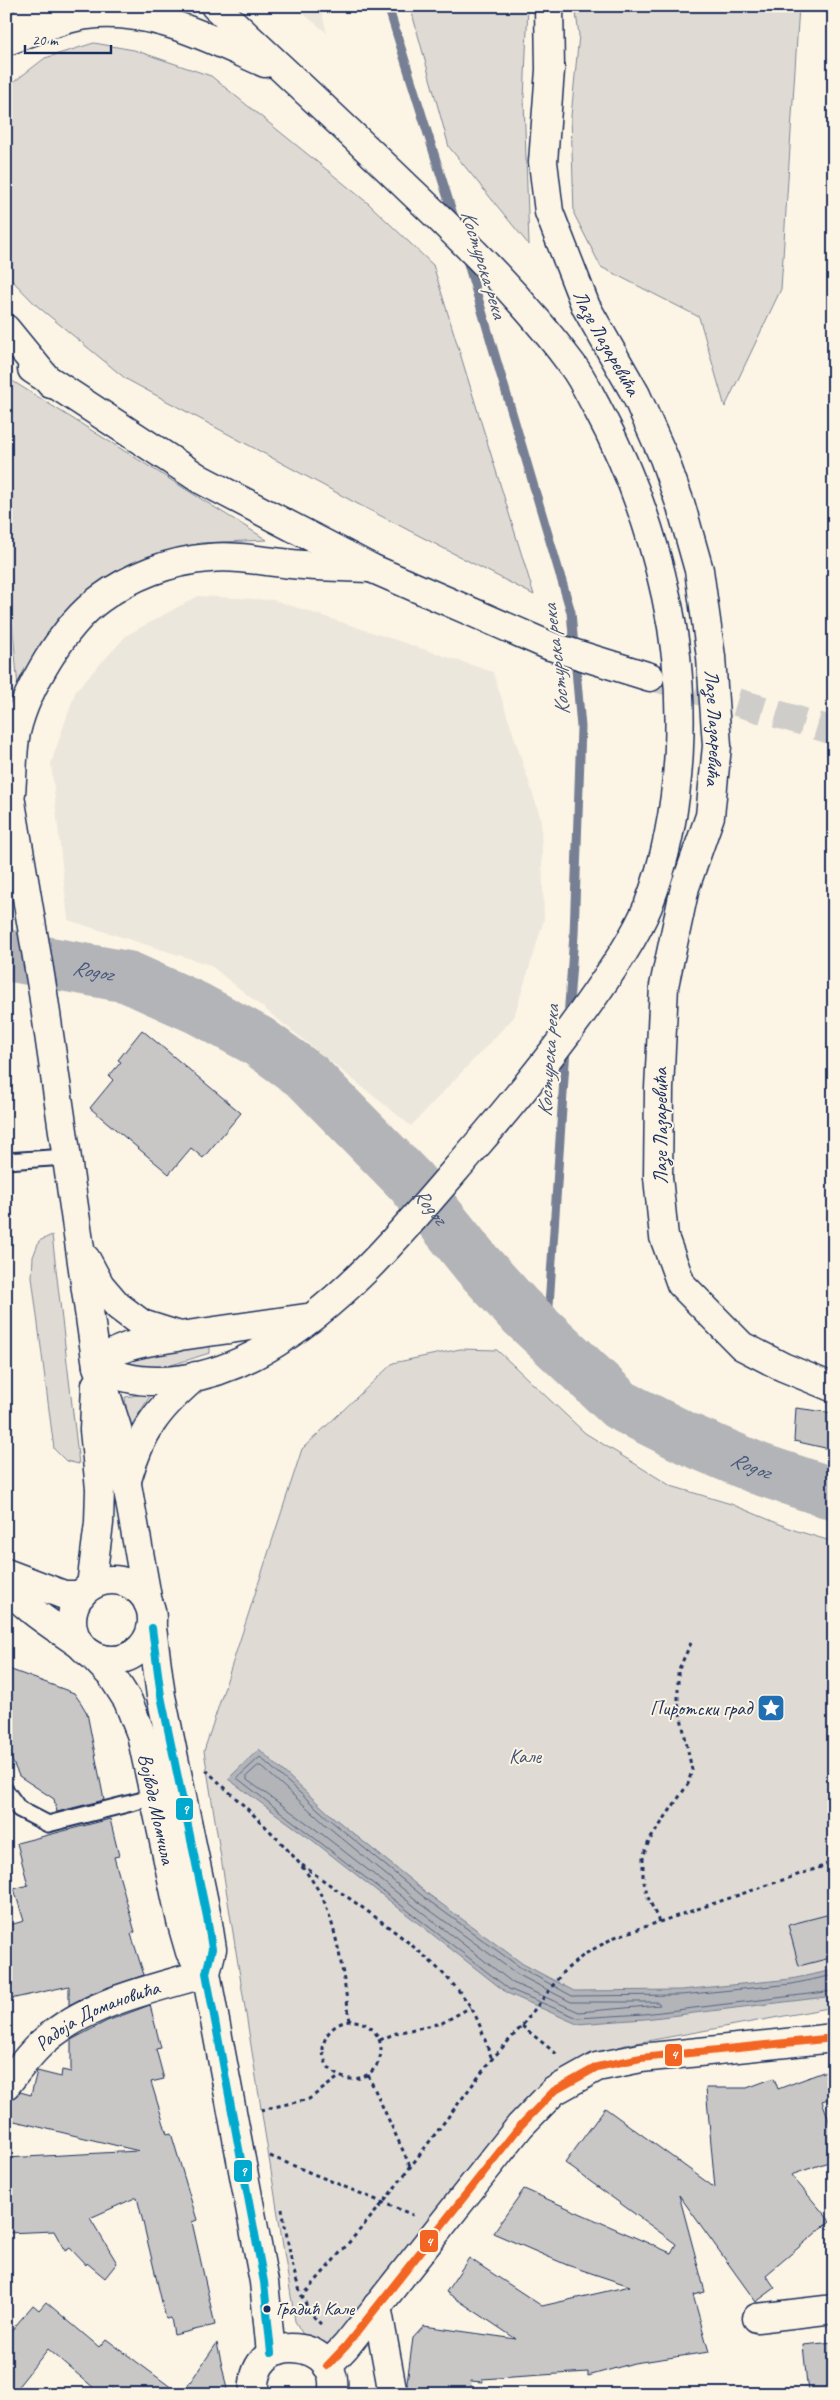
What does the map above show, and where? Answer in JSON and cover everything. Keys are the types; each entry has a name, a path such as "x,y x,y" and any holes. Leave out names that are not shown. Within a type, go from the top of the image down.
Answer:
{"main road":[{"path":"7,41 37,6"},
{"path":"97,1366 116,1377 139,1382 196,1376 263,1350 313,1317 339,1295 440,1187 513,1103 568,1034 614,967 647,909 667,846 676,783 679,726 676,668 667,600 652,542 632,483 605,423 575,369 486,263 215,6"},
{"name":"Лазе Лазаревића","path":"548,6 550,70 544,162 549,212 586,307 636,395 664,458 682,506 699,570 711,657 717,746 710,816 685,887 664,986 659,1089 658,1177 664,1236 680,1284 742,1346 783,1367 834,1388"},
{"path":"7,41 58,22 87,15 148,18 183,26 286,72"},
{"path":"6,329 51,384"},
{"path":"6,350 51,384 200,479 371,568 550,646 650,677"},
{"path":"11,799 16,732 33,687 53,652 99,600 134,578 175,564 208,558 248,557 302,565 371,568"},
{"path":"6,772 32,920 97,1366 94,1430 100,1489 99,1523 86,1591 75,1607 72,1621 75,1634 87,1650"},
{"path":"79,1244 100,1285 118,1306 142,1324 180,1336"},
{"path":"97,1366 107,1355 119,1348 180,1336 313,1317"},
{"name":"Војводе Момчила","path":"97,1366 116,1428 127,1480 162,1696 208,1917 212,1949 206,1973 264,2282 272,2353"},
{"path":"127,1480 135,1452 155,1416 170,1398 196,1376"},
{"path":"6,1573 64,1594 86,1591 104,1581 117,1580 130,1584 141,1592 150,1615 147,1640 139,1650 128,1657 116,1660 102,1659 34,1612 6,1584"},
{"name":"Војводе Момчила","path":"87,1650 112,1676 128,1701 140,1734 181,1921 190,1952 206,1973"},
{"name":"Радоја Домановића","path":"6,2085 43,2041 80,2014 115,2000 206,1973"},
{"path":"327,2366 346,2346 520,2126 554,2091 597,2066 641,2058 834,2038"},
{"path":"377,2306 393,2394"},
{"path":"757,2318 834,2309"},
{"path":"254,2394 256,2372 262,2361 272,2353 283,2348 296,2347 308,2350 319,2356 327,2366 332,2377 332,2394"}],"lane":[{"path":"6,1161 66,1157"},
{"path":"6,1791 19,1809 48,1824 155,1797"}],"path":[{"path":"659,1922 648,1897 643,1878 643,1857 648,1841 688,1784 692,1770 678,1703 678,1671 691,1642"},
{"path":"200,1764 299,1863 397,1935 446,1976 471,2007 492,2059"},
{"path":"326,2329 314,2319 302,2298 383,2203 492,2059 522,2026 563,1972 585,1954 615,1938 821,1867 834,1860"},
{"path":"299,1863 325,1904 341,1956 350,2021"},
{"path":"380,2040 396,2033 442,2023 471,2007"},
{"path":"350,2021 368,2026 380,2040 382,2050 380,2060 375,2069 368,2075 348,2080 331,2071 325,2062 324,2044 333,2028 350,2021"},
{"path":"522,2026 564,2061"},
{"path":"368,2075 411,2168"},
{"path":"261,2111 309,2099 339,2076"},
{"path":"270,2156 417,2216"}],"shaded area":[{"path":"294,6 320,6 327,33"},
{"path":"198,596 274,600 493,672 541,819 544,920 514,1017 411,1126 210,965 68,920 51,763 76,690 127,635"}],"green space":[{"path":"410,6 528,6 524,99 529,245 449,147"},
{"path":"575,6 799,6 781,289 725,407 699,317 601,267 574,214 571,116 579,35"},
{"path":"94,43 134,50 211,76 369,204 433,265 534,595 352,501 126,379 36,305 6,274 6,88 45,58"},
{"path":"6,377 267,540 200,543 145,561 55,628 34,654 19,699 6,552"},
{"path":"52,1235 79,1464 66,1461 54,1449 32,1277 33,1257 39,1241"},
{"path":"210,1345 210,1353 168,1366 146,1368 126,1364 129,1357"},
{"name":"Кале","path":"460,1349 497,1350 585,1433 671,1486 731,1504 794,1530 834,1542 834,2007 625,2045 593,2056 340,2344 322,2345 306,2340 295,2321 204,1751 302,1449 393,1363"},
{"path":"152,1393 129,1429 125,1397"}],"water":[{"path":"259,1749 333,1817 428,1894 523,1964 574,1991 681,1990 791,1979 834,1970 834,1996 645,2019 577,2024 507,1993 312,1840 228,1779"}],"building":[{"path":"142,1030 241,1113 203,1158 191,1148 169,1174 90,1108 113,1080 109,1076 121,1062 118,1060"},
{"path":"796,1408 834,1413 834,1450 794,1441"},
{"path":"6,1668 74,1693 87,1713 104,1800 57,1812 54,1799 19,1776 6,1747"},
{"path":"110,1819 119,1856 114,1857 135,1932 131,1934 144,1975 95,1992 69,2005 69,1986 6,2000 6,1926 24,1921 14,1889 28,1885 17,1843"},
{"path":"834,1913 834,1957 799,1966 788,1925"},
{"path":"150,2005 161,2048 156,2049 164,2079 151,2082 167,2134 171,2133 197,2220 192,2222 215,2325 174,2335 171,2318 166,2319 137,2197 90,2218 117,2263 105,2278 87,2263 86,2265 70,2248 65,2251 54,2231 6,2233 6,2158 139,2151 6,2119 6,2100 12,2099 20,2092 31,2095 37,2071 61,2077 62,2070 71,2072 71,2040 107,2021"},
{"path":"834,2068 834,2097 822,2101 834,2134 834,2160 791,2175 830,2221 766,2275 775,2288 756,2302 679,2195 705,2292 693,2295 709,2352 634,2363 588,2376 588,2372 482,2379 482,2382 471,2381 469,2394 433,2394 408,2390 407,2382 413,2338 424,2326 516,2339 446,2292 469,2258 542,2306 630,2286 567,2265 493,2233 524,2189 671,2253 676,2244 565,2163 605,2108 715,2188 706,2088 747,2088 774,2078 778,2089"},
{"path":"46,2302 99,2347 106,2339 180,2394 120,2394 108,2386 101,2394 48,2349 12,2394 6,2394 6,2337 33,2305 39,2310"},
{"path":"834,2342 834,2394 808,2394 803,2345"},
{"path":"217,2343 228,2394 182,2394"}],"waterway":[{"name":"Костурска река","path":"388,6 455,221"},
{"name":"Костурска река","path":"466,257 571,612 581,727 574,935 568,1018"},
{"name":"Rogoz","path":"6,955 128,977 197,1008 258,1041 308,1077 411,1182 477,1264 518,1309 620,1405 688,1439 759,1469 834,1494"},
{"name":"Костурска река","path":"547,1336 566,1048"}],"tunnel":[{"path":"656,678 834,731"}],"transit line":[{"name":"9","path":"152,1628 161,1696 207,1917 212,1949 206,1973 264,2282 271,2353"},
{"name":"4","path":"327,2366 346,2346 520,2126 554,2091 597,2067 641,2058 834,2038"}],"place":[{"name":"Пиротски град","path":"771,1708"},
{"name":"Градић Кале","path":"267,2309"}]}
